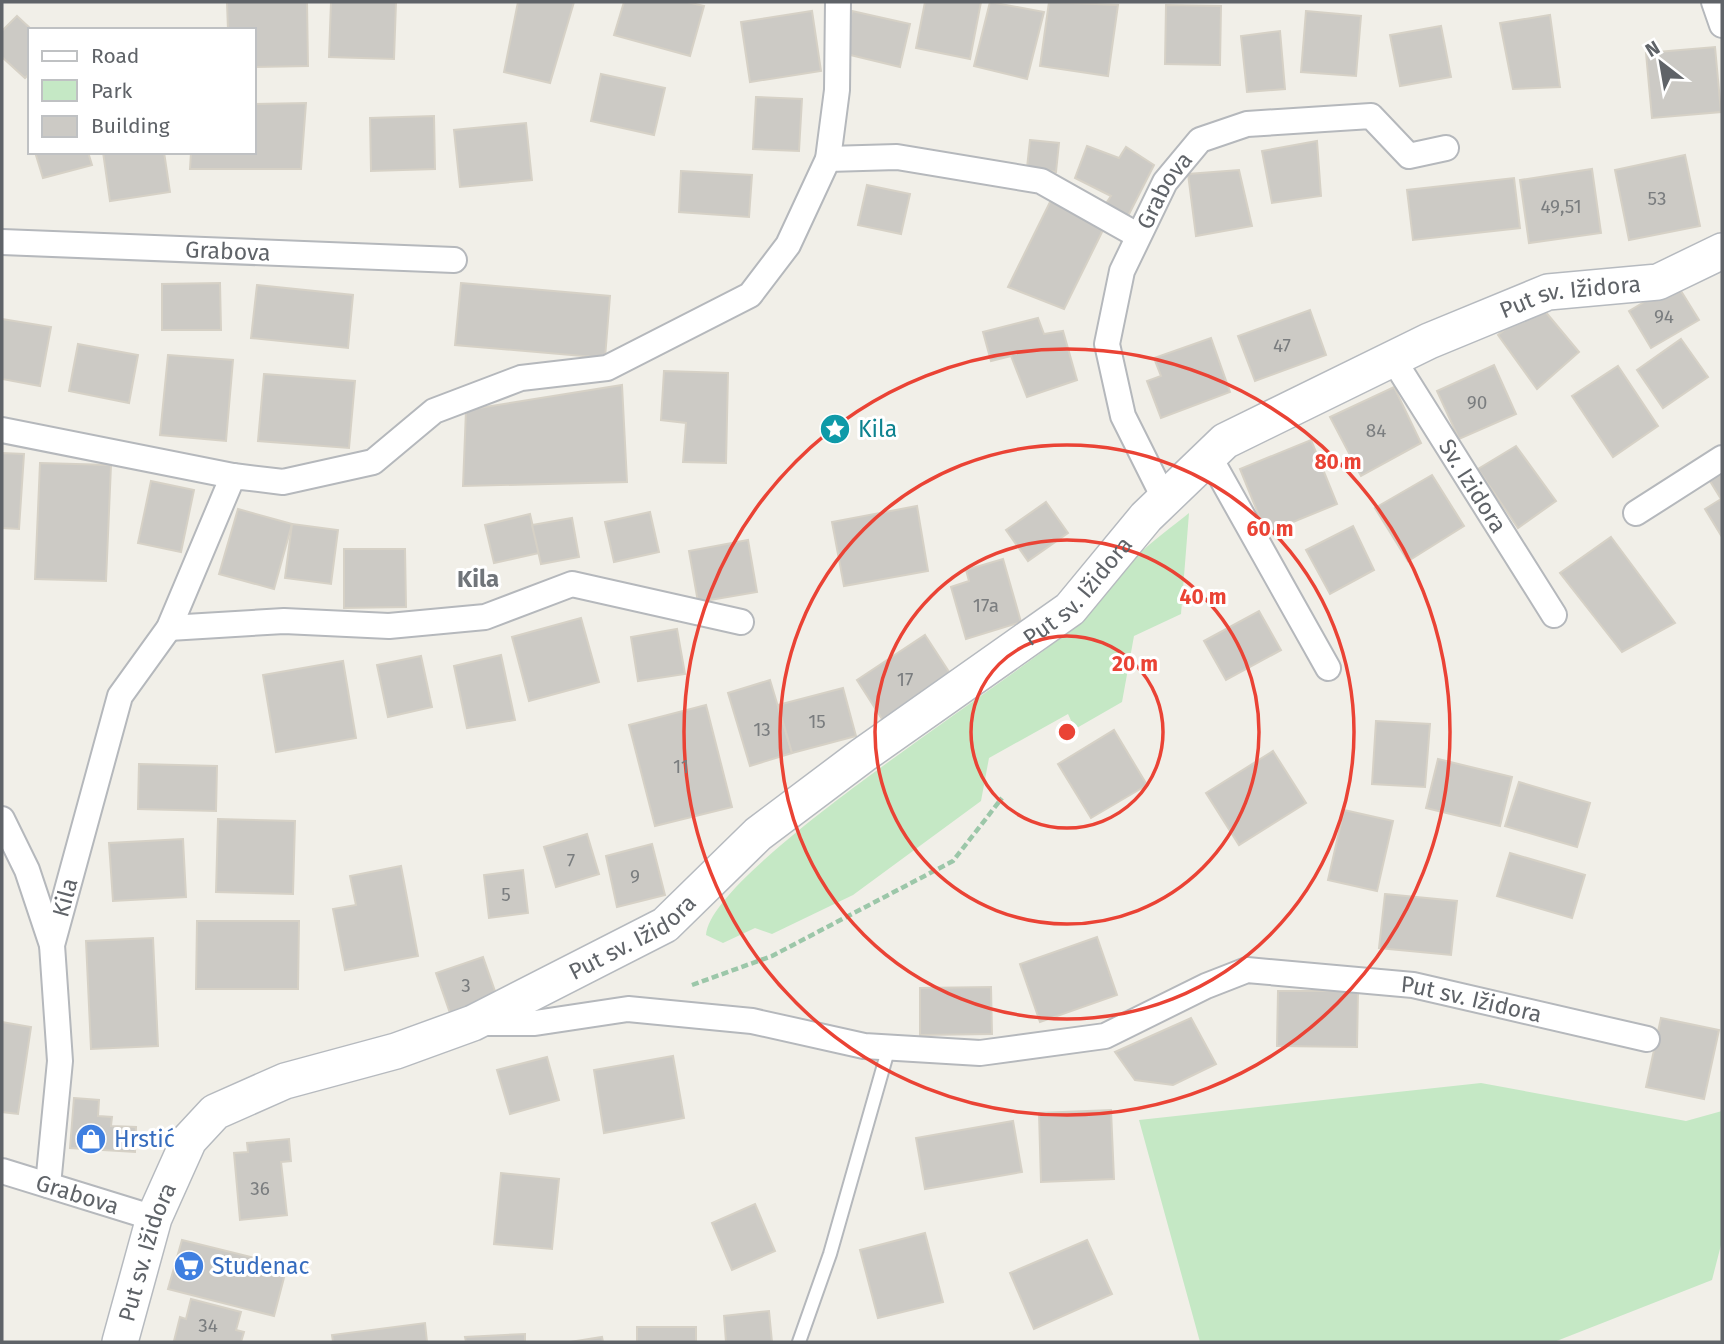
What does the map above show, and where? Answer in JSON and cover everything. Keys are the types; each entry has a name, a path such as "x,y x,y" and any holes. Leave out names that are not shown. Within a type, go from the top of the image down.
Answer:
{"street":[{"path":"2,430 233,476 283,482 373,462 434,411 521,378 607,368 664,342 750,295 788,245 828,159 837,90 838,2"},
{"path":"1714,2 1722,25"},
{"name":"Grabova","path":"1164,498 1123,416 1107,344 1122,271 1137,235 1165,182 1200,140 1247,124 1371,116 1409,156 1446,148"},
{"path":"828,159 897,157 1041,181 1137,235"},
{"name":"Grabova","path":"2,242 454,260"},
{"name":"Put sv. Ižidora","path":"120,1342 154,1218 189,1140 215,1112 285,1081 396,1051 473,1023 666,925 758,834 863,755 1070,609 1164,498 1225,441 1393,359 1548,292 1658,282 1722,251"},
{"name":"Sv. Izidora","path":"1393,359 1554,615"},
{"path":"1209,456 1328,668"},
{"path":"1636,513 1722,458"},
{"name":"Kila","path":"48,1185 60,1061 52,944 120,696 169,628 233,476"},
{"path":"169,628 284,621 389,626 485,617 572,584 741,622"},
{"path":"2,819 27,870 52,944"},
{"name":"Put sv. Ižidora","path":"473,1023 535,1023 628,1009 752,1021 864,1046 980,1054 1105,1036 1206,986 1247,971 1413,985 1647,1039"},
{"name":"Grabova","path":"2,1171 154,1218"}],"lane":[{"path":"799,1342 838,1229 889,1048"}],"path":[{"path":"681,989 772,956 953,861 1002,798"}],"green space":[{"path":"1189,513 1181,614 1134,636 1122,702 1075,729 1068,714 989,758 981,801 853,895 772,934 755,928 723,943 706,935 721,904 759,865 874,772 1085,618 1136,557"},
{"path":"1481,1083 1686,1121 1722,1111 1722,1241 1712,1280 1554,1342 1200,1342 1139,1120"}],"building":[{"path":"227,2 307,2 308,66 256,67 256,28 228,28"},
{"path":"331,2 396,2 394,59 329,57"},
{"path":"518,2 574,2 550,83 504,72"},
{"path":"624,2 687,2 704,6 690,56 614,35"},
{"path":"925,2 981,2 970,59 916,48"},
{"path":"990,2 1044,12 1027,79 974,66"},
{"path":"1049,2 1118,5 1108,76 1040,66"},
{"path":"1166,5 1221,6 1220,65 1165,64"},
{"path":"812,11 821,71 750,82 741,22"},
{"path":"852,11 910,24 900,67 842,53"},
{"path":"1306,11 1361,16 1356,76 1301,72"},
{"path":"1550,15 1560,87 1513,89 1500,23"},
{"path":"17,16 30,28 28,75 25,78 2,57 2,31"},
{"path":"1441,26 1451,77 1400,86 1390,35"},
{"path":"1280,31 1285,89 1247,92 1241,36"},
{"path":"1715,47 1721,112 1652,118 1646,53"},
{"path":"601,74 665,88 654,135 591,121"},
{"path":"756,97 802,99 799,151 753,149"},
{"path":"306,103 301,169 190,169 191,154 256,154 256,104"},
{"path":"434,116 435,169 371,171 370,118"},
{"path":"526,123 532,180 460,187 454,130"},
{"path":"1030,140 1059,143 1056,172 1027,168"},
{"path":"1317,141 1321,196 1272,203 1262,151"},
{"path":"1087,146 1119,158 1126,147 1154,165 1127,218 1105,205 1111,196 1075,178"},
{"path":"36,154 89,154 92,165 43,178"},
{"path":"103,154 164,154 170,192 110,201"},
{"path":"1685,155 1700,226 1629,240 1615,170"},
{"path":"1592,169 1601,233 1529,243 1520,180"},
{"path":"1239,170 1252,226 1196,236 1188,174"},
{"path":"681,171 752,175 749,217 679,212"},
{"path":"1514,178 1520,228 1413,240 1407,190"},
{"path":"867,185 910,194 901,234 858,225"},
{"path":"1052,198 1107,222 1064,309 1008,287"},
{"path":"220,283 221,330 162,330 162,284"},
{"path":"461,283 610,296 605,358 455,345"},
{"path":"1676,283 1699,320 1651,348 1629,311"},
{"path":"257,285 353,295 348,348 251,338"},
{"path":"1531,308 1537,316 1544,310 1579,352 1537,389 1498,335"},
{"path":"1310,310 1326,355 1255,381 1238,336"},
{"path":"1038,318 1044,334 1063,331 1077,380 1027,397 1011,356 991,361 983,332"},
{"path":"2,319 51,327 40,386 2,379"},
{"path":"1211,338 1230,392 1161,418 1147,381 1161,376 1154,358"},
{"path":"1681,339 1708,377 1663,408 1637,370"},
{"path":"78,344 138,355 129,403 69,391"},
{"path":"168,355 233,360 226,441 160,435"},
{"path":"1494,365 1516,414 1459,439 1437,391"},
{"path":"1618,366 1658,426 1613,457 1572,396"},
{"path":"664,371 728,373 726,463 683,462 686,423 661,420"},
{"path":"264,374 355,381 349,448 258,441"},
{"path":"622,385 627,482 463,486 466,410"},
{"path":"1394,387 1421,443 1361,476 1330,417"},
{"path":"1311,440 1337,504 1266,533 1240,469"},
{"path":"1516,446 1556,501 1518,528 1478,469"},
{"path":"2,453 24,454 19,529 2,528"},
{"path":"40,463 111,465 106,581 35,579"},
{"path":"1722,474 1722,537 1705,509 1721,499 1710,481"},
{"path":"1432,475 1464,526 1408,561 1375,508"},
{"path":"151,481 194,490 181,552 138,543"},
{"path":"1046,502 1068,533 1028,561 1006,530"},
{"path":"917,506 928,571 844,586 832,522"},
{"path":"238,509 292,524 274,589 219,574"},
{"path":"650,512 659,552 614,562 605,522"},
{"path":"530,514 539,553 494,563 485,525"},
{"path":"572,518 579,557 541,564 532,525"},
{"path":"292,524 338,530 331,584 285,578"},
{"path":"1353,526 1374,570 1330,594 1306,550"},
{"path":"1611,537 1675,623 1622,652 1560,573"},
{"path":"748,540 757,592 698,602 689,551"},
{"path":"344,549 405,549 406,607 344,608"},
{"path":"1003,559 1021,622 966,639 951,587 969,581 966,570"},
{"path":"1259,611 1281,650 1226,680 1204,641"},
{"path":"581,618 599,682 529,701 512,637"},
{"path":"677,629 685,674 638,681 631,637"},
{"path":"925,635 953,678 884,722 857,680"},
{"path":"501,655 515,720 467,728 454,666"},
{"path":"421,656 432,707 388,717 377,665"},
{"path":"343,661 356,738 276,752 263,675"},
{"path":"770,680 792,753 750,766 728,693"},
{"path":"843,688 856,736 792,753 778,705"},
{"path":"706,705 732,807 655,826 629,725"},
{"path":"1376,721 1430,724 1425,787 1372,784"},
{"path":"1114,730 1147,785 1091,818 1058,764"},
{"path":"1273,751 1306,803 1239,845 1206,793"},
{"path":"1438,759 1512,777 1500,826 1426,808"},
{"path":"139,764 217,766 216,811 138,809"},
{"path":"1519,782 1590,803 1577,847 1505,826"},
{"path":"1344,810 1393,821 1377,891 1328,880"},
{"path":"218,819 295,821 293,894 216,892"},
{"path":"587,834 599,874 556,887 544,847"},
{"path":"183,839 186,897 113,901 109,843"},
{"path":"652,844 665,895 617,907 606,856"},
{"path":"1510,853 1585,875 1572,918 1497,896"},
{"path":"401,866 418,956 345,970 333,909 356,905 350,876"},
{"path":"523,870 528,913 489,918 484,875"},
{"path":"1385,894 1457,901 1451,955 1379,948"},
{"path":"197,921 299,921 298,989 196,989"},
{"path":"1097,937 1117,995 1040,1022 1020,964"},
{"path":"153,938 158,1046 91,1049 86,941"},
{"path":"483,957 497,997 450,1013 436,973"},
{"path":"991,987 992,1034 920,1035 920,988"},
{"path":"1278,991 1358,991 1357,1047 1277,1046"},
{"path":"1191,1018 1216,1064 1173,1085 1135,1080 1115,1052"},
{"path":"1661,1018 1719,1030 1704,1099 1646,1087"},
{"path":"2,1022 31,1027 18,1114 2,1112"},
{"path":"673,1056 684,1118 604,1133 594,1070"},
{"path":"547,1057 559,1100 510,1114 497,1070"},
{"path":"74,1098 99,1100 98,1116 112,1117 111,1126 136,1127 135,1152 70,1148"},
{"path":"1111,1110 1114,1179 1041,1182 1039,1113"},
{"path":"1013,1121 1022,1172 925,1189 916,1138"},
{"path":"289,1139 291,1161 281,1162 287,1215 240,1220 234,1153 248,1152 247,1143"},
{"path":"501,1173 559,1179 552,1249 494,1244"},
{"path":"755,1204 775,1251 732,1270 712,1223"},
{"path":"925,1233 943,1302 878,1318 860,1250"},
{"path":"182,1240 287,1266 274,1316 168,1289"},
{"path":"1087,1240 1112,1294 1034,1329 1010,1273"},
{"path":"191,1299 241,1312 236,1330 244,1332 241,1342 174,1341 180,1317 186,1319"},
{"path":"769,1311 772,1342 726,1342 724,1316"},
{"path":"425,1323 427,1342 333,1342 332,1335"},
{"path":"637,1327 696,1327 696,1342 637,1342"},
{"path":"525,1334 525,1342 466,1342 465,1337"},
{"path":"602,1337 603,1342 570,1342"}],"place":[{"name":"Kila","path":"835,429"},
{"name":"Hrstić","path":"91,1139"},
{"name":"Studenac","path":"189,1266"}],"district":[{"name":"Kila","path":"478,579"}]}
